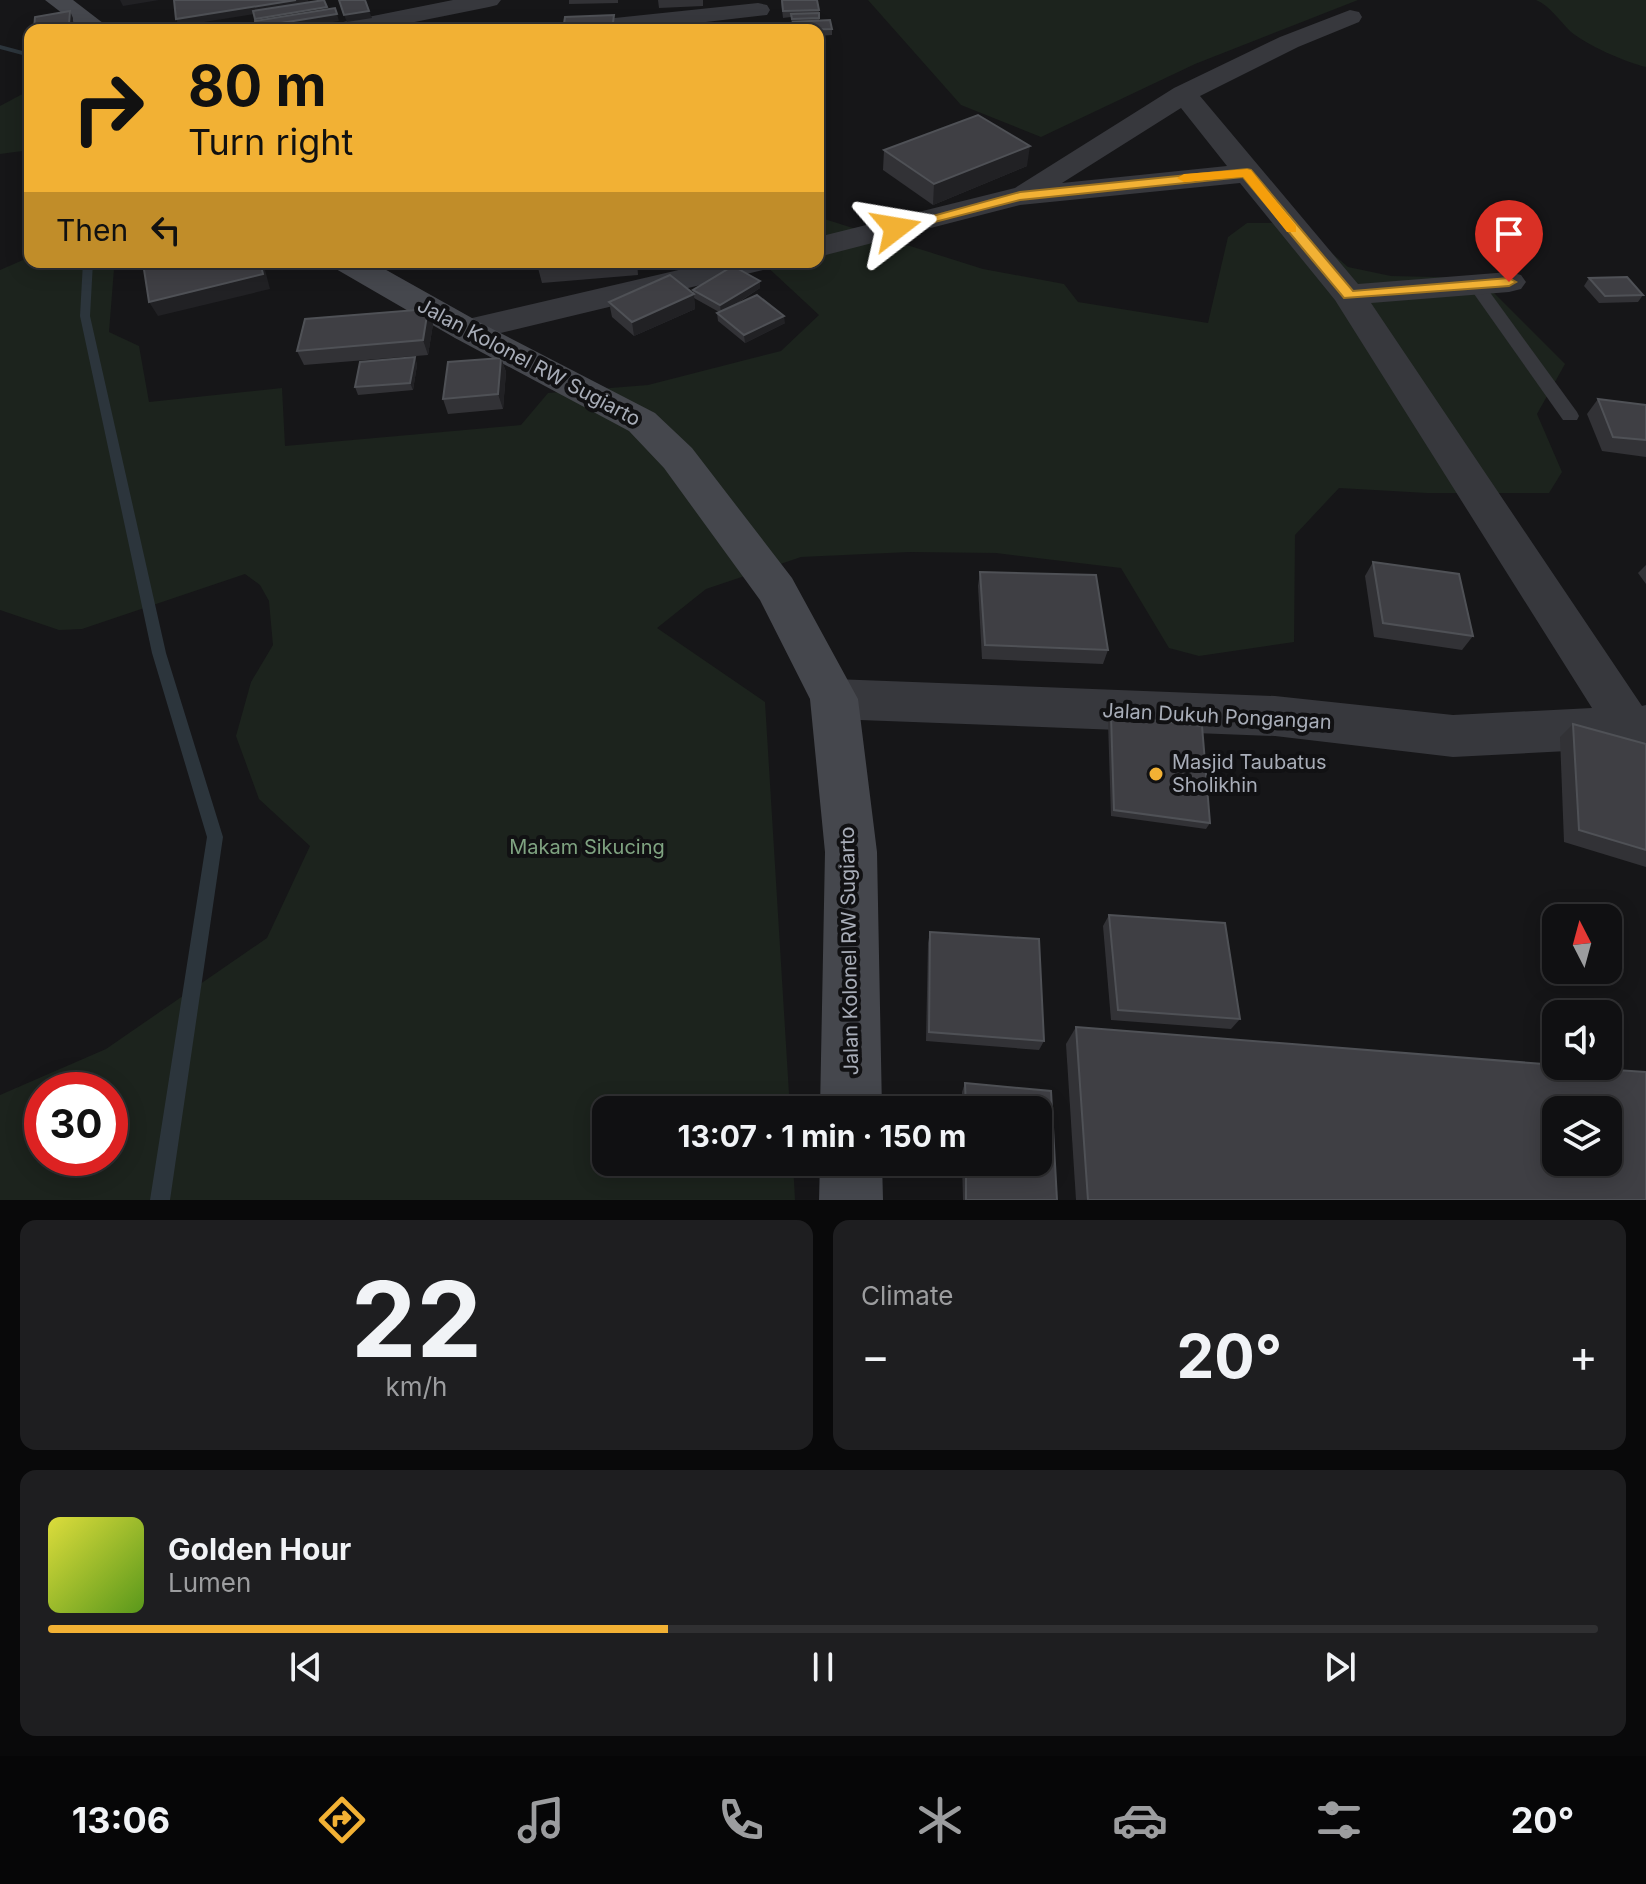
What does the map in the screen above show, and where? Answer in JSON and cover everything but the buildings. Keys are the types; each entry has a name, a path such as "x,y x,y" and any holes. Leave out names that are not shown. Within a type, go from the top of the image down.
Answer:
{"main road":[{"path":"57,0 91,24"},
{"name":"Jalan Kolonel RW Sugiarto","path":"358,268 467,330 642,422 666,443 777,590 834,699 851,852 851,1096"},
{"path":"851,1176 851,1200"}],"street":[{"path":"368,24 489,0"},
{"path":"624,24 758,10"},
{"path":"1020,196 1184,94 1289,42 1350,17"},
{"path":"1184,94 1349,295 1638,726"},
{"path":"824,245 1020,196 1247,173"},
{"path":"467,330 730,268"},
{"path":"1349,295 1509,282"},
{"name":"Jalan Dukuh Pongangan","path":"834,699 1275,716 1453,736 1638,726"}],"lane":[{"path":"1475,284 1570,416"}],"green space":[{"path":"868,0 1358,0 1195,64 1041,137 961,105"},
{"path":"1536,0 1646,0 1646,67 1586,42"},
{"path":"24,93 24,151 0,154 0,106"},
{"name":"Makam Sikucing","path":"824,219 983,269 1064,284 1078,302 1208,323 1228,237 1247,223 1297,223 1348,267 1391,276 1479,278 1565,364 1537,414 1562,472 1549,493 1427,493 1339,488 1295,535 1294,642 1199,656 1169,648 1121,568 996,553 909,552 801,557 706,589 657,628 765,702 789,1096 592,1096 592,1176 794,1176 795,1200 0,1200 0,1095 24,1085 24,1176 128,1176 128,1072 53,1072 106,1049 267,938 310,846 259,799 236,736 251,682 273,645 269,601 260,585 245,574 82,629 59,630 0,610 0,270 24,260 24,268 115,268 109,332 139,346 149,402 282,388 285,446 521,425 548,393 648,385 781,351 819,315 768,268 824,268"}],"waterway":[{"path":"0,47 24,53"},
{"path":"88,268 85,316 159,653 215,837 160,1200"}],"slow traffic":[{"path":"1184,178 1247,173 1292,229"}],"place":[{"name":"Masjid Taubatus Sholikhin","path":"1156,774"}],"route":[{"path":"896,228 1020,196 1247,173 1349,295 1509,282"}]}
